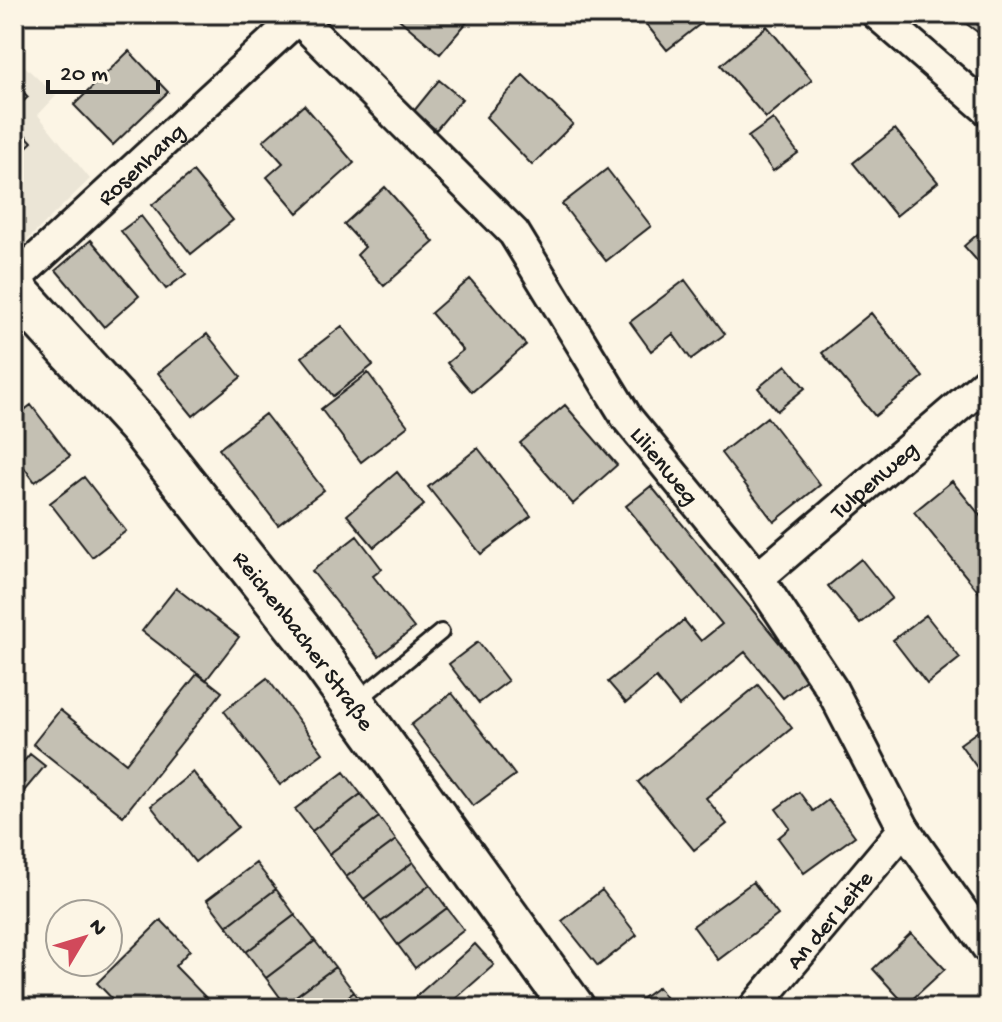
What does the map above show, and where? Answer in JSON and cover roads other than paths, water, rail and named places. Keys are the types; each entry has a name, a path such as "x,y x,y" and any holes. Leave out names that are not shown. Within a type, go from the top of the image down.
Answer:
{"main road":[{"name":"Reichenbacher Straße","path":"14,289 140,427 306,638 573,1008"}],"street":[{"path":"877,14 988,110"},
{"name":"Rosenhang","path":"14,280 300,16"},
{"name":"Lilienweg","path":"300,16 514,233 627,418 758,578 831,688 904,829 988,948"},
{"name":"Tulpenweg","path":"758,578 988,381"},
{"name":"An der Leite","path":"754,1008 904,829"}],"lane":[{"path":"354,703 441,632"}]}
